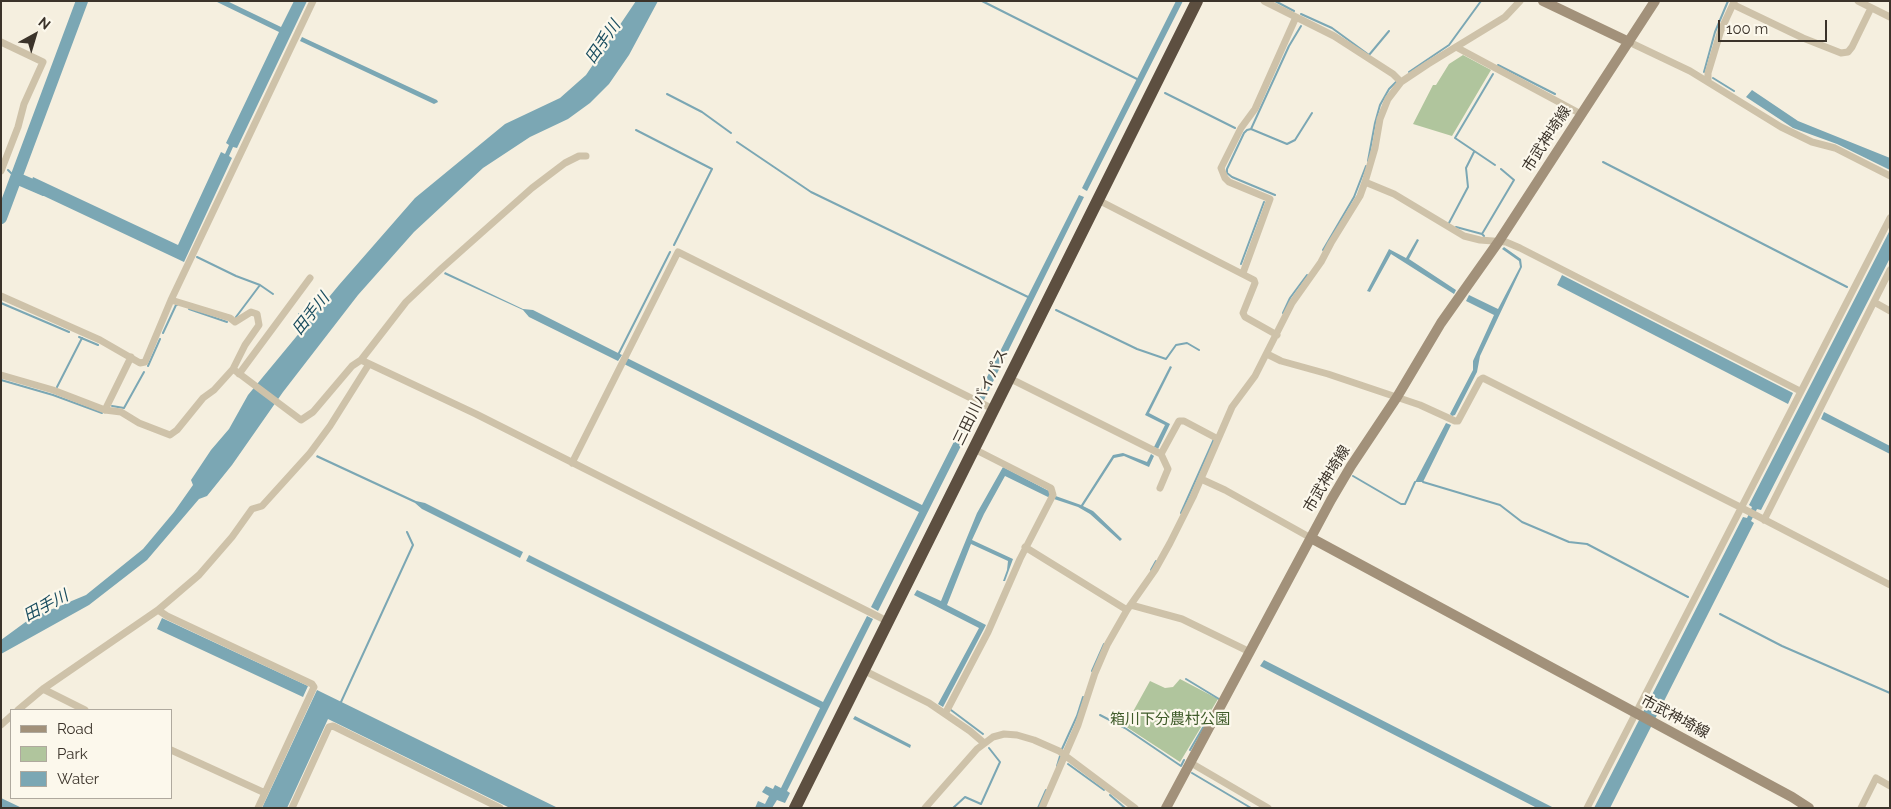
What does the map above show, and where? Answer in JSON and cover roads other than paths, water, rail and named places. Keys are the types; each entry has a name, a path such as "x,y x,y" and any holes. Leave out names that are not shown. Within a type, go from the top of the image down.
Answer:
{"highway":[{"name":"三田川バイパス","path":"795,808 1197,1"}],"main road":[{"path":"1543,1 1629,42"},
{"name":"市武神埼線","path":"1655,1 1499,241 1442,323 1397,397 1351,466 1311,538 1658,724 1809,808"},
{"path":"1166,808 1311,538"}],"street":[{"path":"1,296 100,340 140,363 145,362 171,300 313,1"},
{"path":"1264,1 1334,36 1399,80"},
{"path":"1042,808 1078,725 1095,672 1107,645 1127,607 1155,570 1201,479 1215,437 1232,407 1255,376 1267,354 1274,333 1292,303 1322,262 1331,243 1360,196 1366,182 1380,119 1388,99 1399,80 1505,17 1520,1"},
{"path":"1858,1 1890,17"},
{"path":"1708,81 1708,73 1721,30 1734,3 1803,38 1841,53 1848,52 1852,47 1871,8"},
{"path":"1243,273 1270,198 1229,182 1224,178 1221,168 1241,128 1255,109 1296,17"},
{"path":"1,42 43,62 24,104 18,127 1,171"},
{"path":"1629,42 1708,81 1781,127 1812,142 1835,148 1890,176"},
{"path":"1456,47 1581,114"},
{"path":"232,369 301,420 308,416 352,366 360,360 406,302 442,268 532,188 565,163 579,156 586,156"},
{"path":"1366,182 1394,194 1464,236 1480,240 1506,242 1520,248 1800,391"},
{"path":"1098,200 1254,280 1255,283 1243,313 1245,317 1274,333"},
{"path":"1587,808 1637,714 1740,507 1890,218"},
{"path":"572,463 678,252 993,409"},
{"path":"1764,520 1890,270"},
{"path":"241,376 310,278"},
{"path":"1,376 53,390 105,410 121,412 139,423 170,435 177,430 202,398 214,390 232,369 259,325 257,314 251,312 236,322 230,318 171,300"},
{"path":"1874,302 1890,311"},
{"path":"1267,354 1281,362 1328,374 1420,404 1455,421 1458,421 1480,380 1483,378 1740,507 1890,585"},
{"path":"105,410 131,358"},
{"path":"360,360 476,414 887,621"},
{"path":"19,709 43,689 158,610 199,575 232,537 252,509 262,506 310,453 330,426 369,364"},
{"path":"1009,378 1161,454 1168,470 1160,488"},
{"path":"1161,454 1179,421 1184,420 1215,437"},
{"path":"945,714 988,632 1026,547 1052,497 1051,488 974,449"},
{"path":"1201,479 1225,490 1311,538"},
{"path":"1026,547 1127,607 1182,619 1250,652"},
{"path":"158,610 167,616 312,684 314,687 258,808"},
{"path":"863,670 929,703 984,743"},
{"path":"43,689 83,709"},
{"path":"292,808 329,727 333,726 500,808"},
{"path":"925,808 954,773 984,743 1004,734 1018,735 1034,740 1065,755 1135,808"},
{"path":"172,750 264,794"},
{"path":"1191,763 1268,808"},
{"path":"1861,808 1876,778 1890,786"}],"water":[{"path":"215,1 227,1 281,27 294,1 307,1 237,148 233,147 229,156 232,158 184,262 29,189 30,179 32,180 33,177 178,245 221,152 225,154 229,145 226,143 279,32"},
{"path":"636,1 658,1 629,55 609,84 590,103 568,119 530,137 483,168 414,232 358,295 283,392 232,465 207,496 199,499 147,560 89,605 1,654 1,640 31,618 86,595 143,549 174,512 193,485 191,480 211,450 229,429 248,395 339,285 415,198 505,124 560,98 586,75"},
{"path":"1176,1 1183,1 1087,191 1082,188"},
{"path":"302,37 438,102 434,104 300,41"},
{"path":"1752,90 1798,121 1890,158 1890,170 1837,144 1793,128 1746,97"},
{"path":"1079,195 1084,197 984,400 977,397"},
{"path":"1890,230 1890,258 1761,510 1757,509 1751,521 1754,523 1610,808 1594,808 1743,517 1747,518 1752,507 1749,505"},
{"path":"1417,239 1419,240 1409,259 1456,290 1454,294 1391,254 1370,292 1367,291 1389,249 1406,258"},
{"path":"1504,247 1521,259 1522,267 1480,356 1477,372 1455,415 1452,416 1450,414 1473,370 1473,361 1494,315 1466,301 1469,295 1498,309 1520,267 1519,261 1502,249"},
{"path":"445,272 523,309 533,310 622,355 618,361 529,317 523,310 444,274"},
{"path":"1562,275 1793,393 1788,404 1557,285"},
{"path":"627,358 922,505 973,404 980,408 878,611 871,607 919,512 624,364"},
{"path":"1170,366 1172,367 1149,413 1170,424 1158,449 1154,447 1165,425 1145,415"},
{"path":"1824,412 1890,446 1890,454 1821,419"},
{"path":"1446,423 1451,425 1423,482 1415,482"},
{"path":"1123,453 1147,462 1151,454 1154,456 1149,467 1124,456 1114,458 1083,506 1093,511 1122,539 1120,541 1090,514 1078,507 1048,497 1005,476 972,540 1013,559 1005,581 1003,581 1008,561 971,544 947,605 986,625 943,707 938,704 979,628 914,595 917,590 941,601 977,513 1003,467 1049,491 1050,494 1081,505 1113,455"},
{"path":"317,455 416,501 425,503 523,552 520,558 422,509 415,503 316,457"},
{"path":"529,555 823,702 867,616 873,619 787,791 790,793 785,803 777,800 772,808 755,808 758,801 765,804 769,796 762,792 766,786 773,789 775,785 781,788 820,708 526,561"},
{"path":"162,618 308,686 303,697 157,629"},
{"path":"1264,660 1554,808 1537,808 1260,666"},
{"path":"317,690 558,808 510,808 328,719 287,808 262,808"},
{"path":"855,716 911,745 910,748 853,719"},
{"path":"1,798 22,808 1,808"}],"waterway":[{"path":"1,218 82,1"},
{"path":"982,1 1137,79"},
{"path":"1275,1 1294,11"},
{"path":"1409,72 1449,45 1481,1"},
{"path":"1704,72 1715,32 1728,1"},
{"path":"1301,14 1332,28 1369,55 1389,31"},
{"path":"1275,195 1232,177 1227,173 1227,169 1244,133 1251,129 1289,46 1301,26"},
{"path":"1498,65 1555,94"},
{"path":"1493,74 1455,138 1495,165"},
{"path":"1713,78 1734,91"},
{"path":"1368,161 1380,105 1389,89 1397,81"},
{"path":"1165,93 1235,128"},
{"path":"667,94 702,112 731,133"},
{"path":"1251,129 1287,144 1295,140 1312,113"},
{"path":"636,130 712,169 674,245"},
{"path":"737,142 811,192 1028,297"},
{"path":"1449,223 1468,187 1466,168 1474,152"},
{"path":"1603,162 1847,287"},
{"path":"1323,250 1354,197 1366,166"},
{"path":"1484,236 1482,234 1514,180 1501,169"},
{"path":"8,170 16,178"},
{"path":"16,178 44,190"},
{"path":"1241,264 1264,202"},
{"path":"1456,227 1482,234"},
{"path":"618,355 670,252"},
{"path":"197,257 236,276 260,285 273,294"},
{"path":"1283,313 1290,298 1307,275"},
{"path":"236,317 260,285"},
{"path":"1,303 69,332"},
{"path":"163,333 177,305"},
{"path":"189,309 227,322"},
{"path":"1056,310 1137,349 1166,359 1176,345 1187,343 1199,350"},
{"name":"田手川","path":"299,314 311,323"},
{"path":"79,337 98,345"},
{"path":"57,387 82,338"},
{"path":"148,366 160,339"},
{"path":"112,406 124,408 144,372"},
{"path":"1,380 53,395 102,413"},
{"path":"1181,513 1214,439"},
{"path":"1353,476 1401,504 1405,504 1415,482"},
{"path":"1423,482 1500,505 1522,522 1569,542 1587,544 1688,597"},
{"path":"341,702 413,545 407,532"},
{"path":"1151,570 1156,561"},
{"path":"1720,614 1782,646 1890,693"},
{"path":"1092,671 1104,644"},
{"path":"1186,679 1219,699"},
{"path":"1062,749 1077,716 1083,697"},
{"path":"951,710 983,734"},
{"path":"1190,750 1212,712"},
{"path":"1100,715 1125,728 1181,766 1184,760"},
{"path":"953,808 965,797 981,804 1000,762 989,748"},
{"path":"1057,766 1060,756"},
{"path":"1068,764 1104,790"},
{"path":"1192,773 1251,808"},
{"path":"1038,808 1046,790"},
{"path":"1110,795 1125,808"}],"park label":[{"name":"箱川下分農村公園","path":"1170,719"}]}
